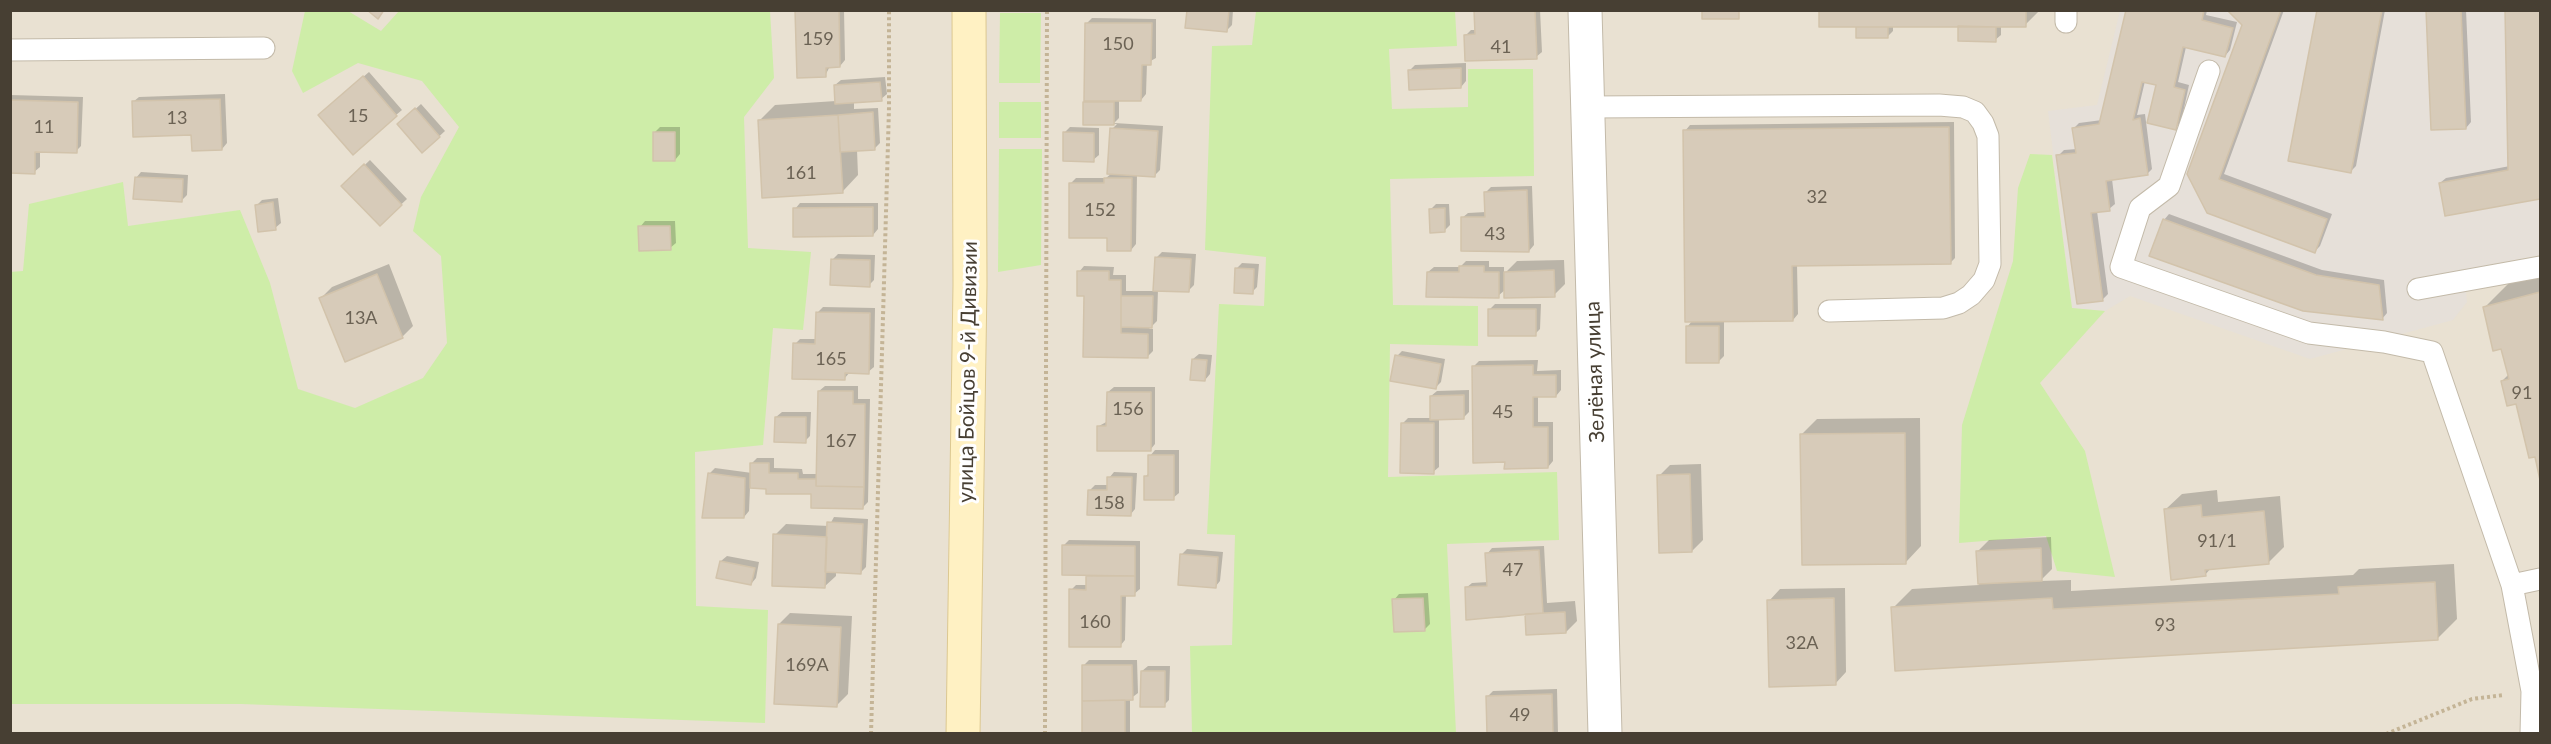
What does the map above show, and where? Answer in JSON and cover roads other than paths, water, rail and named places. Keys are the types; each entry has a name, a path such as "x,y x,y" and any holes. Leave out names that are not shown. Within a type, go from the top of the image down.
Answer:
{"street":[{"name":"улица Бойцов 9-й Дивизии","path":"963,734 970,273 969,10"},
{"name":"Зелёная улица","path":"1585,10 1605,734"}],"lane":[{"path":"10,50 264,48"},
{"path":"2209,71 2169,186 2140,208 2121,267 2309,333 2384,342 2432,352 2512,585 2532,692 2531,734"},
{"path":"1588,107 1939,105 1963,107 1975,112 1988,136 1990,264 1984,280 1971,295 1959,303 1943,308 1829,311"},
{"path":"2418,289 2541,267"},
{"path":"2512,585 2541,579"}]}
